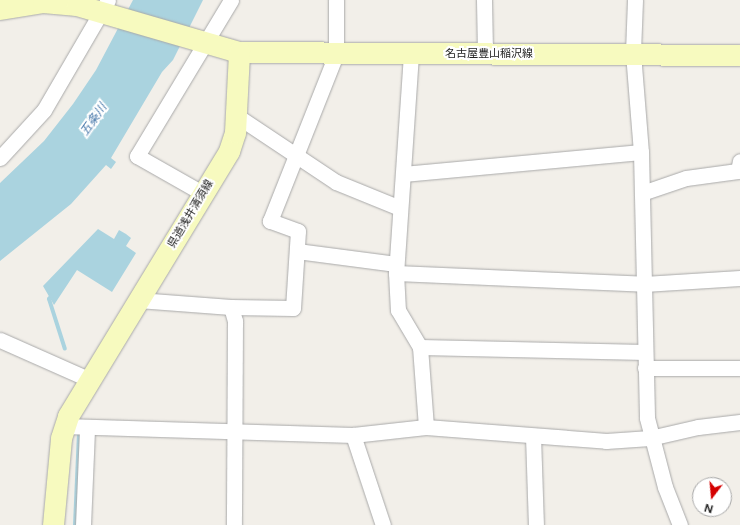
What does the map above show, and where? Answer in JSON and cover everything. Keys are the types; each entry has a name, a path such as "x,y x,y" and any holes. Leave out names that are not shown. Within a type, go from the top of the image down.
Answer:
{"main road":[{"path":"0,9 41,1 78,3 105,10 203,43 239,52"},
{"name":"名古屋豊山稲沢線","path":"239,52 336,54 740,55"},
{"name":"県道浅井清須線","path":"53,525 64,426 88,379 204,194 229,151 237,116 239,52"}],"street":[{"path":"204,194 137,156 203,43 231,0"},
{"path":"138,300 231,307 293,308 298,231 270,221 294,154 336,54 336,0"},
{"path":"484,0 485,54"},
{"path":"635,0 633,54 641,152 645,368 650,438 680,525"},
{"path":"0,158 44,110 105,10"},
{"path":"411,54 396,268 398,310 420,346 426,427"},
{"path":"237,116 336,182 400,208"},
{"path":"403,174 641,152"},
{"path":"642,193 686,178 738,171 740,161"},
{"path":"297,251 396,268 644,284 740,278"},
{"path":"231,307 235,321 233,431 234,525"},
{"path":"1,344 88,379"},
{"path":"420,346 645,352"},
{"path":"645,368 740,368"},
{"path":"64,426 87,428 354,435 426,427 606,442 650,438 698,427 740,422"},
{"path":"83,525 87,428"},
{"path":"354,435 383,525"},
{"path":"533,436 536,525"}],"water":[{"name":"五条川","path":"133,0 203,0 173,60 162,72 111,158 116,162 111,169 106,165 71,204 0,261 0,183 44,141 73,104 96,70"},
{"path":"98,229 114,239 119,230 126,234 131,238 126,246 136,253 112,292 77,270 54,305 43,286"}],"waterway":[{"path":"52,295 49,299 65,349"},
{"path":"75,525 79,433"}]}
